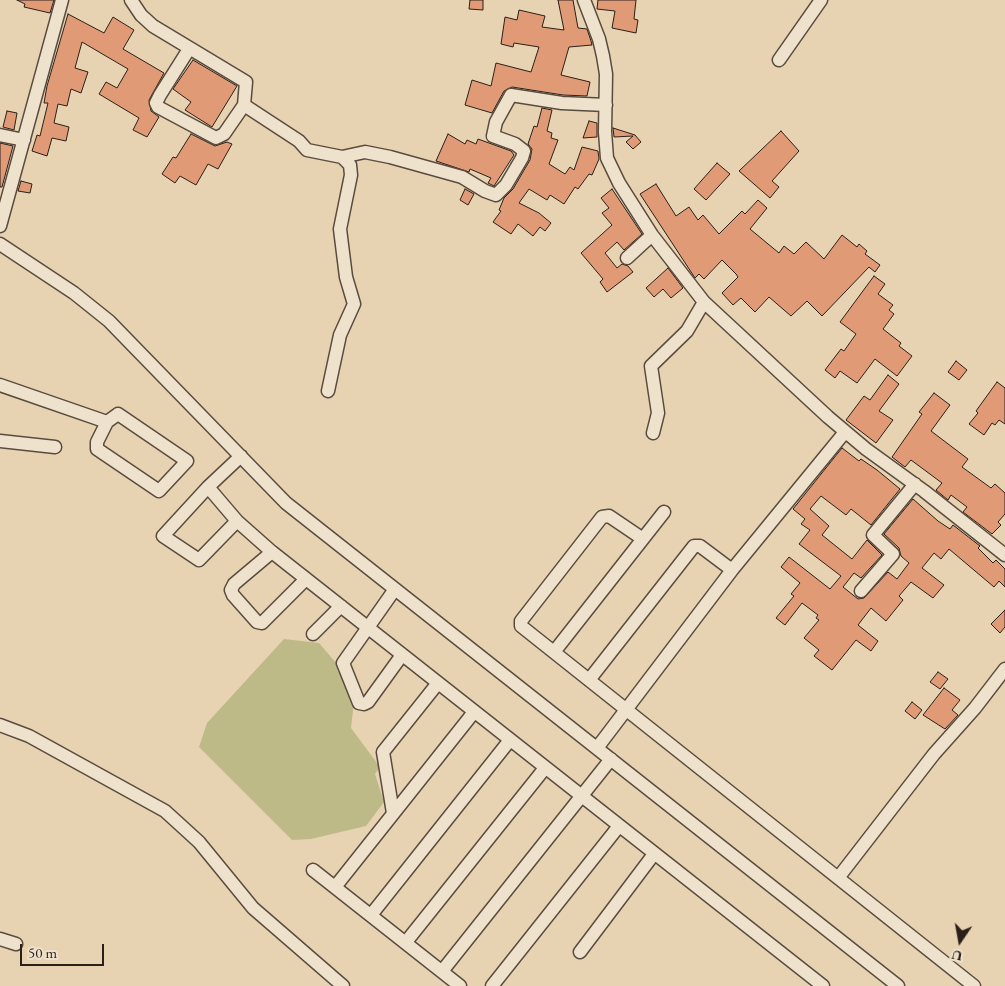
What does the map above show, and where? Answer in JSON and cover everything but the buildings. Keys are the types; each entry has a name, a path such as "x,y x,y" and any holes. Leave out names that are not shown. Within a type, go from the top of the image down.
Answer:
{"street":[{"path":"0,226 62,0"},
{"path":"132,0 147,21 189,49 246,82 244,105 224,134 216,138 158,108 156,103 189,49"},
{"path":"584,0 599,39 603,56 606,106 605,148 611,170 652,235 704,302 845,432 1005,555"},
{"path":"779,60 821,0"},
{"path":"342,157 365,152 390,157 462,177 485,191 496,194 506,185 522,158 524,151 515,144 493,136 496,122 510,95 562,103 606,106"},
{"path":"244,105 299,141 307,150 347,159 351,169 340,229 346,277 354,304 340,335 328,390"},
{"path":"0,135 24,140"},
{"path":"627,258 652,235"},
{"path":"0,244 74,292 109,321 286,503 898,986"},
{"path":"653,432 658,413 651,366 687,331 704,302"},
{"path":"0,385 107,422"},
{"path":"120,414 187,461 159,491 97,449 97,442 107,422 115,415 120,414"},
{"path":"597,748 732,570 845,432"},
{"path":"0,441 54,447"},
{"path":"238,521 199,560 165,539 163,533 241,456"},
{"path":"861,591 893,554 873,536 915,484"},
{"path":"208,487 238,521 272,552 823,986"},
{"path":"554,652 664,512"},
{"path":"643,539 609,516 602,517 520,622 522,627 974,986"},
{"path":"589,680 694,546 700,546 732,570"},
{"path":"272,552 234,584 232,590 233,595 257,622 262,623 306,579"},
{"path":"395,589 343,664 359,703 364,704 368,702 402,655"},
{"path":"314,634 341,606"},
{"path":"838,878 934,754 975,708 1005,669"},
{"path":"393,814 382,759 383,752 438,683"},
{"path":"335,887 474,712"},
{"path":"0,725 30,736 165,811 199,842 264,919 343,986"},
{"path":"371,915 510,740"},
{"path":"443,970 611,759"},
{"path":"406,942 545,768"},
{"path":"492,986 619,826"},
{"path":"580,952 654,854"},
{"path":"313,870 443,970 460,986"},
{"path":"0,939 16,944"}],"shaded area":[{"path":"284,639 319,643 337,664 354,701 351,728 380,767 375,774 384,802 366,826 311,839 292,840 199,747 207,723"}]}
